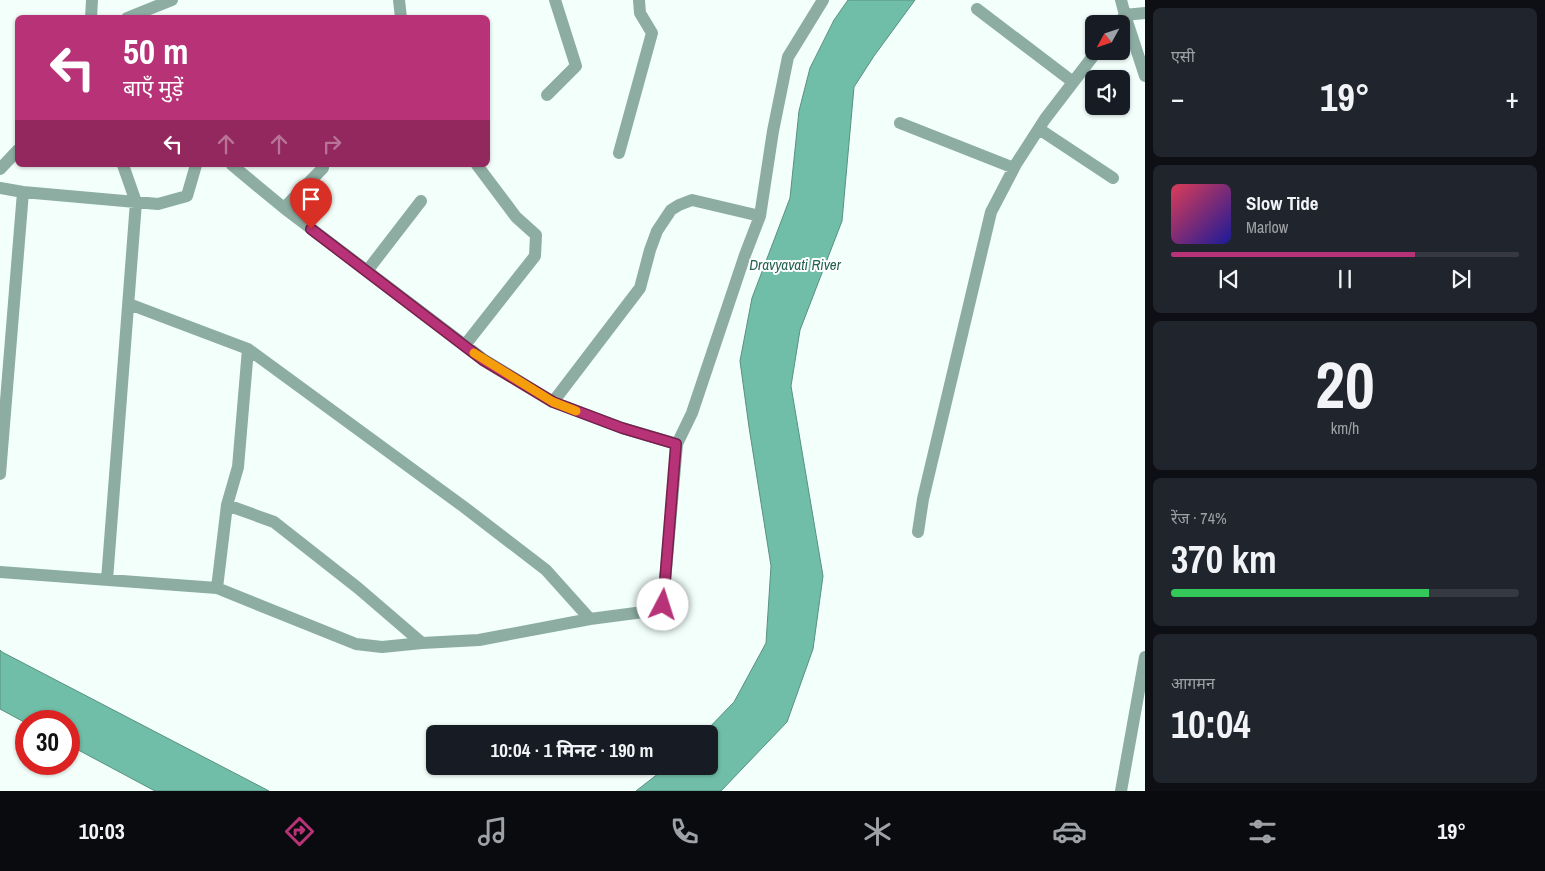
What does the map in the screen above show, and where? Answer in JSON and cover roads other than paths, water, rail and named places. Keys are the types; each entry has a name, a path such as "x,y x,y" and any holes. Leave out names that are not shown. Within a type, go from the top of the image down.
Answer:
{"street":[{"path":"92,0 92,15"},
{"path":"135,15 172,0"},
{"path":"399,0 401,15"},
{"path":"547,95 576,66 555,0"},
{"path":"619,153 652,33 640,13 639,0"},
{"path":"0,572 217,588 356,644 382,647 479,640 590,619 651,611 663,605 676,444 692,413 760,216 788,57 823,0"},
{"path":"1122,0 1122,15"},
{"path":"977,9 1074,82"},
{"path":"1130,18 1145,13"},
{"path":"1130,39 1145,76"},
{"path":"918,532 923,499 991,212 1014,168 1039,128 1090,60"},
{"path":"900,123 1014,168"},
{"path":"1039,128 1113,178"},
{"path":"0,169 15,153"},
{"path":"107,580 136,202 125,167"},
{"path":"0,188 23,192 158,204 187,196 195,167"},
{"path":"234,167 284,208 483,360 553,402 622,428 676,444"},
{"path":"284,208 323,167"},
{"path":"465,346 535,256 536,235 516,217 478,167"},
{"path":"0,474 23,192"},
{"path":"553,402 640,288 657,231 671,210 692,200 760,216"},
{"path":"367,271 420,201"},
{"path":"129,304 248,349 464,507 546,570 590,619"},
{"path":"217,588 227,505 238,467 248,349"},
{"path":"227,505 274,522 358,588 422,643"},
{"path":"1121,791 1145,657"}],"water":[{"name":"Dravyavati River","path":"848,0 915,0 854,87 842,221 800,330 791,386 823,576 813,649 787,722 721,791 636,791 656,775 718,775 718,725 712,725 734,702 766,643 771,566 740,361 752,298 790,198 799,111 810,68 834,20"},
{"path":"0,650 269,791 155,791 80,751 80,710 15,710 15,717 0,709"}]}
